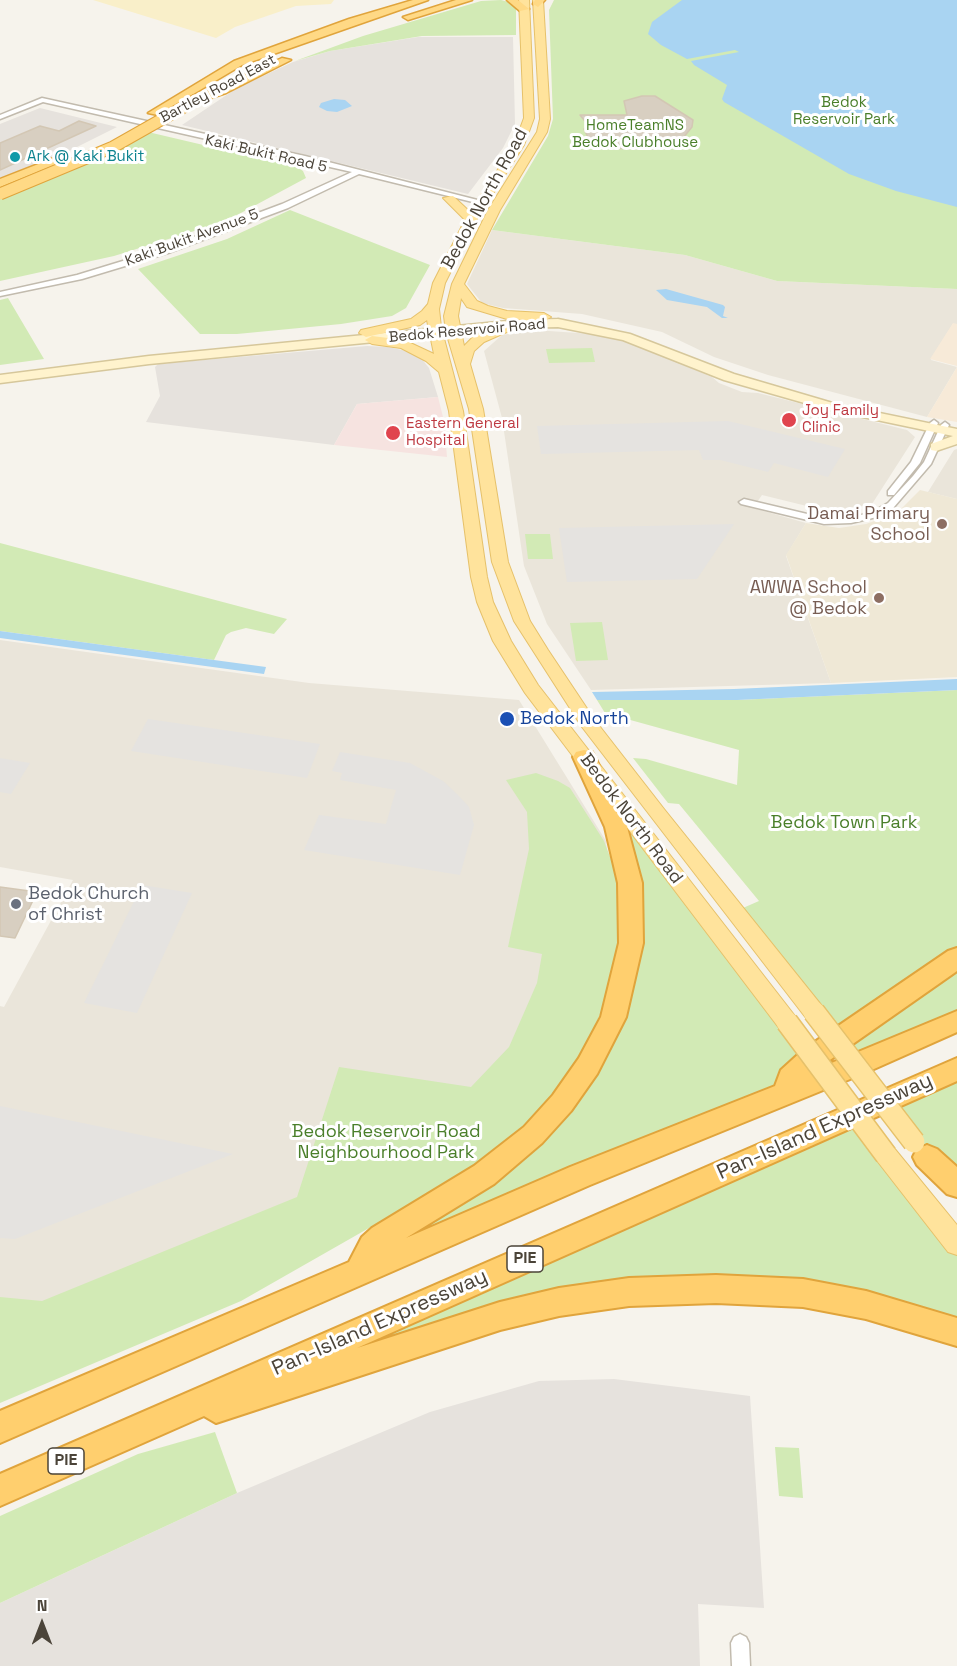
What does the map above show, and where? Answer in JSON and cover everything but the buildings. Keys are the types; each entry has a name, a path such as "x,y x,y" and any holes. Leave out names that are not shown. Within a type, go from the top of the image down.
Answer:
{"highway":[{"path":"238,63 267,46 344,18 406,0"},
{"name":"Bartley Road East","path":"0,183 108,138 238,63 353,21 423,0"},
{"name":"Bartley Road East","path":"0,194 102,152 196,100 311,42 443,0"},
{"path":"393,21 467,0"},
{"path":"512,0 524,5"},
{"path":"196,100 222,91 300,54"},
{"path":"359,1272 372,1246 382,1237 484,1175 533,1136 562,1103 588,1066 613,1017 631,943 632,893 616,827 584,757"},
{"path":"787,1091 790,1078 812,1058 957,958"},
{"path":"0,1427 580,1176 957,1020"},
{"name":"Pan-Island Expressway","path":"0,1490 957,1069"},
{"path":"919,1086 957,1075"},
{"path":"921,1150 957,1185"},
{"path":"132,1432 234,1403 481,1322 559,1302 629,1292 716,1288 803,1293 866,1305 957,1332"}],"main road":[{"name":"Bedok North Road","path":"539,1 545,118 536,146 496,208 458,284 452,307 456,411 477,567 485,602 502,641 521,673 886,1155 957,1244"},
{"name":"Bedok North Road","path":"524,5 529,112 519,145 479,204 439,283 433,306 434,330 476,410 496,548 512,598 522,621 556,676 629,778 957,1194"},
{"path":"529,112 544,106"},
{"path":"449,198 471,219"},
{"path":"458,284 472,304 483,309 507,315 544,317"},
{"path":"366,337 415,322 427,314 433,306"},
{"name":"Bedok Reservoir Road","path":"0,378 544,317 576,319 625,330 745,375 945,428"},
{"path":"366,337 404,344 454,367 479,339 518,324"},
{"name":"Bedok Reservoir Road","path":"452,328 565,324 612,333 740,380 905,423 945,428"},
{"name":"Bedok Reservoir Road","path":"0,372 144,354 366,337"},
{"path":"905,423 931,446 957,439"}],"street":[{"name":"Kaki Bukit Road 5","path":"0,119 42,102 350,172 496,208"},
{"name":"Kaki Bukit Road 5","path":"350,172 479,204"},
{"name":"Kaki Bukit Avenue 5","path":"0,294 80,277 202,238 271,209 285,206 350,172"},
{"name":"Kaki Bukit Avenue 5","path":"0,288 112,267"},
{"path":"931,446 926,466 891,505 874,514 851,520 826,521 771,509 746,499 817,515 863,512 879,504 897,488 945,428"},
{"path":"740,1643 741,1666"}],"shaded area":[{"path":"418,37 513,37 515,124 503,148 468,194 182,125 237,88 293,62 330,51"},
{"path":"40,108 117,127 57,157 0,178 0,124"},
{"path":"492,230 685,255 777,281 957,289 957,324 953,324 931,360 957,367 927,417 768,375 714,357 662,332 582,314 503,308 482,303 467,284"},
{"path":"953,323 957,324 957,366 930,359"},
{"path":"534,330 593,334 629,342 742,392 758,393 907,430 915,437 872,504 831,512 762,495 753,508 806,523 786,556 831,683 591,690 547,624 524,566 502,418 484,351 502,335"},
{"path":"367,346 407,351 421,358 429,368 438,397 357,404 334,445 146,422 160,396 155,367 158,364"},
{"path":"957,367 957,422 927,417"},
{"name":"Eastern General Hospital","path":"438,397 444,421 447,457 334,445 357,404"},
{"path":"728,421 845,449 828,477 774,463 768,472 720,460 703,460 699,450 541,454 537,426"},
{"path":"957,449 957,499 928,492 954,450"},
{"name":"AWWA School @ Bedok","path":"920,490 957,499 957,677 831,683 786,555 806,523 839,528 866,524 897,513"},
{"path":"734,524 697,579 567,582 559,528"},
{"path":"0,640 309,683 519,700 606,841 615,937 570,1060 0,1383 0,1006 4,1007 73,880 0,867"},
{"path":"148,719 320,744 307,778 131,751"},
{"path":"340,752 410,763 443,781 458,795 469,807 474,825 460,875 304,850 319,815 386,824 396,790 340,780 342,773 332,771"},
{"path":"0,758 30,763 11,794 0,792"},
{"path":"142,885 192,893 137,1013 84,1003"},
{"path":"0,1106 233,1154 15,1239 0,1238"},
{"path":"614,1379 750,1396 764,1608 698,1604 700,1666 0,1666 0,1603 237,1493 430,1412 539,1381"}],"green space":[{"path":"501,0 516,4 516,35 422,36 330,51 295,61 363,36 481,1"},
{"name":"Bedok Reservoir Park","path":"554,0 957,0 957,289 777,281 685,255 492,230 548,136 553,119 549,10"},
{"path":"148,132 297,167 303,171 306,178 239,214 207,227 114,256 0,281 0,198 71,171"},
{"path":"290,210 430,265 406,308 392,316 341,324 237,334 200,334 138,269 227,239"},
{"path":"8,298 44,359 0,365 0,300"},
{"path":"592,348 595,362 549,363 546,349"},
{"path":"525,534 550,534 553,559 528,559"},
{"path":"0,543 287,619 274,634 246,628 231,632 226,635 214,660 0,631"},
{"path":"602,622 608,660 576,661 570,623"},
{"name":"Bedok Town Park","path":"957,690 957,951 834,1034 736,911 759,901 679,804 668,803 633,758 646,759 737,785 739,750 605,713 597,700 737,700"},
{"name":"Bedok Reservoir Road Neighbourhood Park","path":"536,773 570,788 604,841 625,896 619,974 579,1060 544,1110 497,1155 241,1301 0,1403 0,1297 42,1301 297,1197 339,1067 471,1087 509,1047 537,983 542,954 508,947 529,849 527,812 506,780"},
{"path":"632,821 812,1058 787,1091 413,1247 372,1246 562,1103 628,964 616,827"},
{"path":"957,958 957,1021 856,1065 837,1040"},
{"path":"957,1069 957,1194 883,1102"},
{"path":"855,1114 957,1244 957,1332 866,1305 639,1291 234,1403"},
{"path":"215,1432 237,1493 0,1603 0,1516 138,1454"},
{"path":"775,1447 799,1448 803,1498 779,1496"}],"sand":[{"path":"93,0 334,0 331,4 296,6 235,27 216,38"}],"water":[{"path":"682,0 957,0 957,207 896,191 849,174 724,102 722,99 727,85 691,61 739,52 735,50 687,59 661,45 648,34 652,22"},
{"path":"334,99 345,100 352,106 337,112 319,107 321,103"},
{"path":"666,289 723,305 725,307 723,316 728,318 722,318 707,307 667,300 656,290"},
{"path":"0,631 266,667 264,674 0,638"},
{"path":"957,679 957,690 737,700 597,700 592,692 734,689"}],"place":[{"name":"Ark @ Kaki Bukit","path":"15,157"},
{"name":"Joy Family Clinic","path":"789,420"},
{"name":"Eastern General Hospital","path":"393,433"},
{"name":"Damai Primary School","path":"942,524"},
{"name":"AWWA School @ Bedok","path":"879,598"},
{"name":"Bedok North","path":"507,719"},
{"name":"Bedok Church of Christ","path":"16,904"}],"park label":[{"name":"HomeTeamNS Bedok Clubhouse","path":"635,134"}]}
